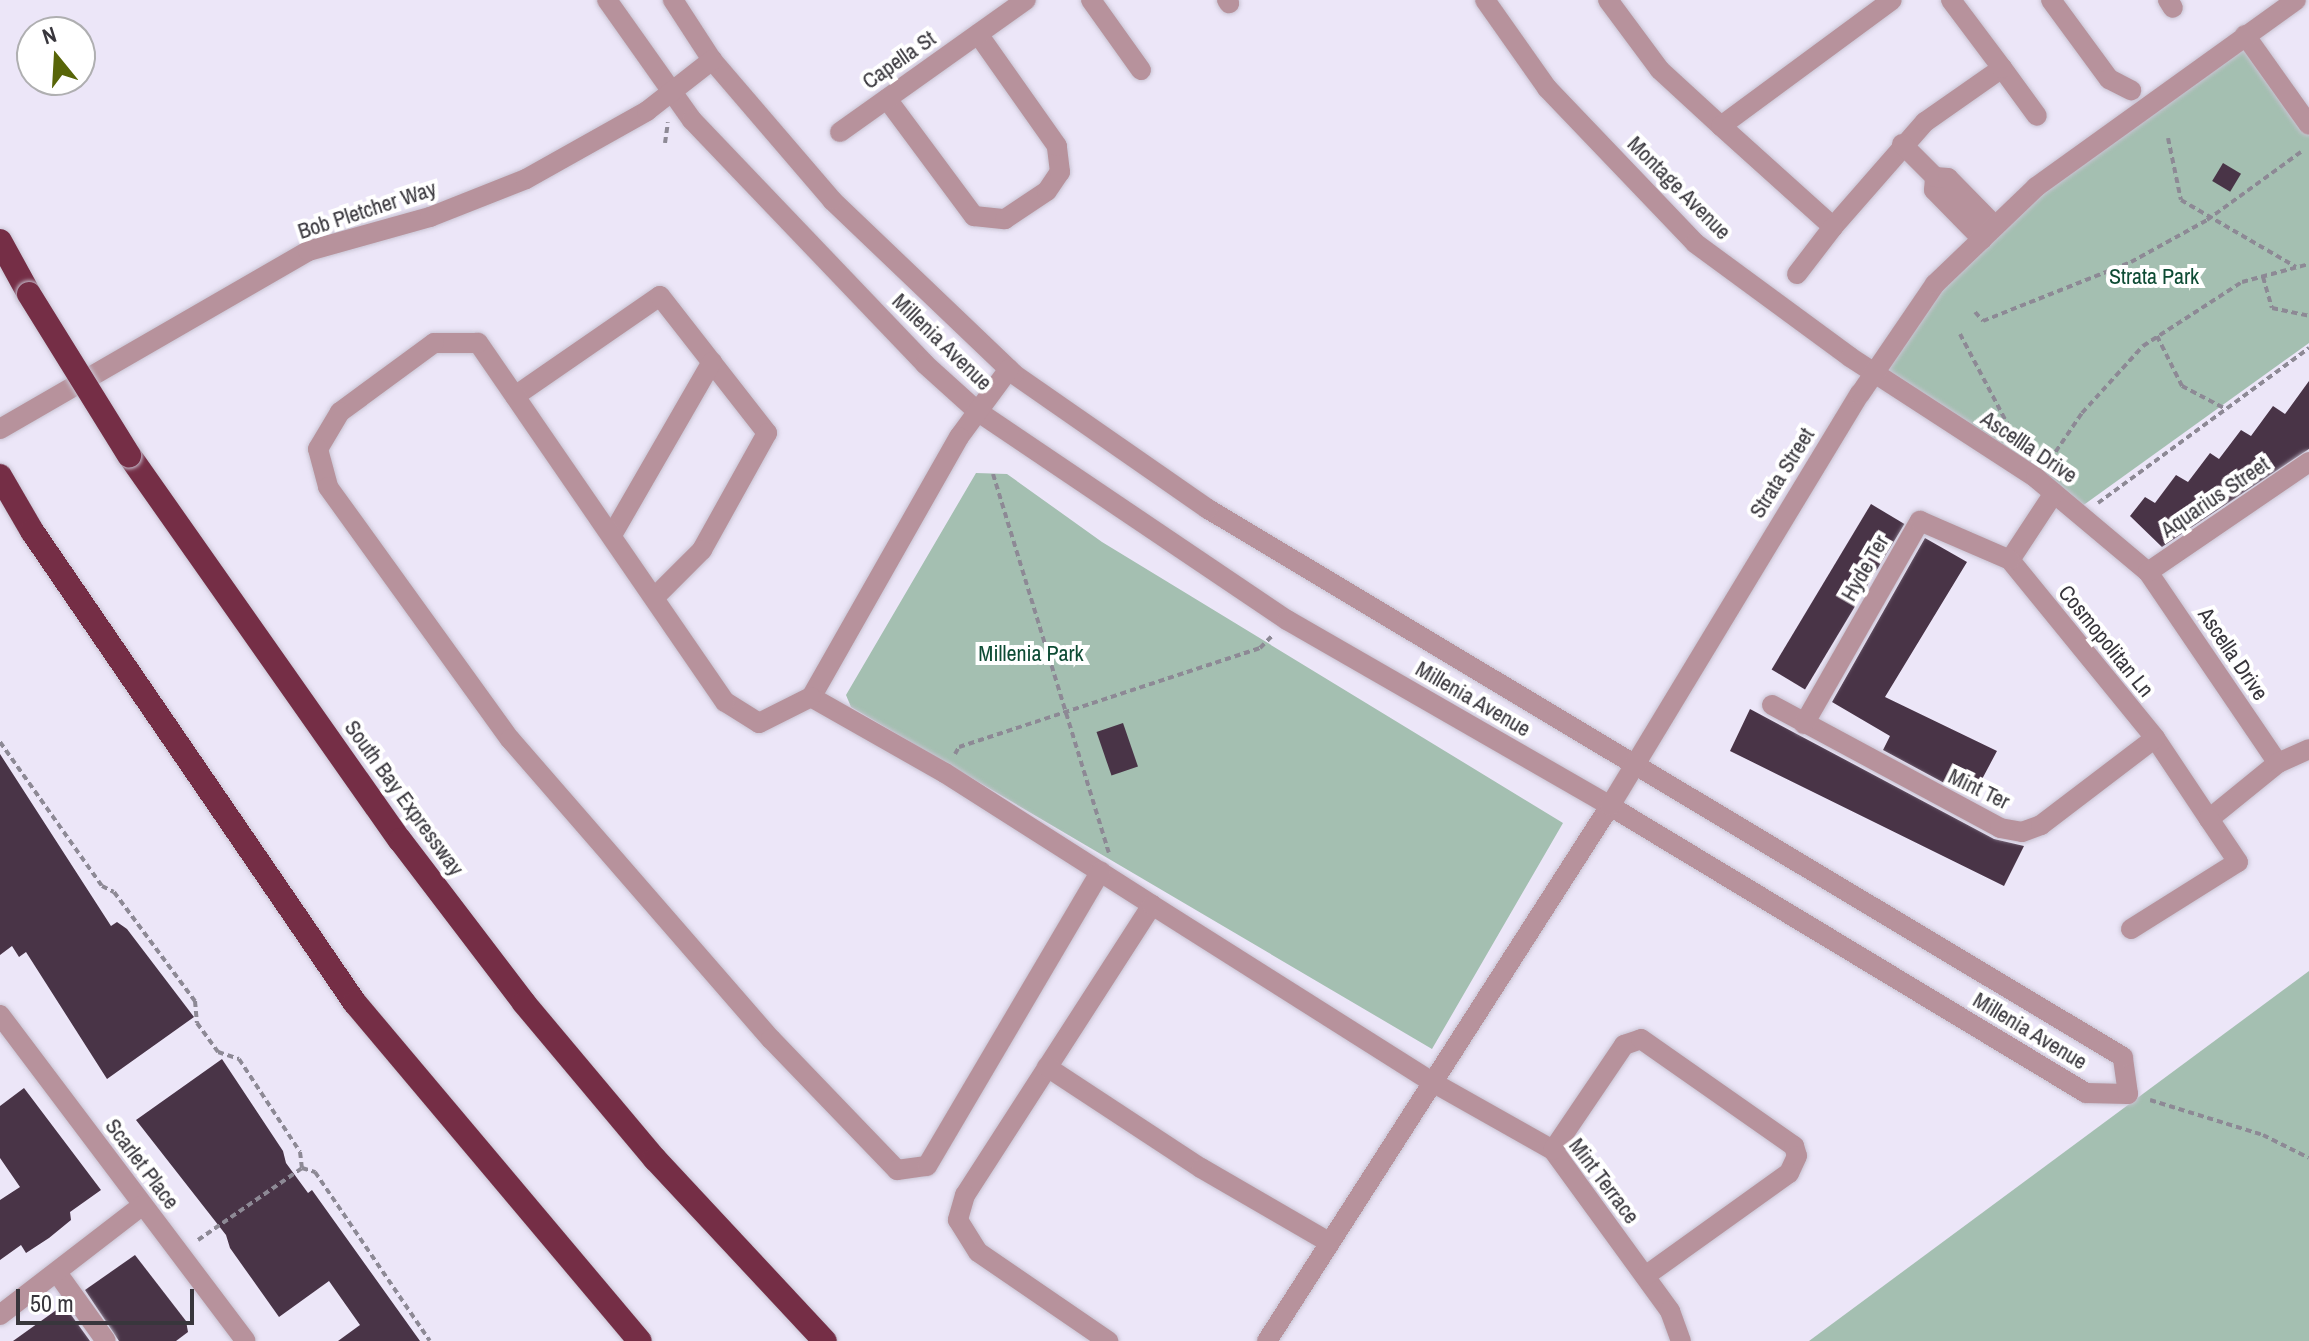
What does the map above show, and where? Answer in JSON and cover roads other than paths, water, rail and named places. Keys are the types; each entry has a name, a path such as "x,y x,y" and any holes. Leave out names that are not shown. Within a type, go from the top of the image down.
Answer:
{"highway":[{"name":"South Bay Expressway","path":"0,241 29,294 129,455 400,840 524,1003 655,1159 825,1341"},
{"path":"0,476 32,531 355,1003 640,1341"}],"street":[{"name":"Millenia Avenue","path":"607,0 671,95 925,364 977,411 1287,620 1610,806 2086,1093 2128,1094 2123,1057 1208,509 1009,369 832,200 712,60 673,0"},
{"name":"Capella St","path":"840,132 1026,0"},
{"path":"1091,0 1141,70"},
{"name":"Montage Avenue","path":"1485,0 1547,88 1695,243 1875,372"},
{"path":"1721,126 1892,0"},
{"path":"1951,0 2037,116"},
{"path":"2051,0 2109,79 2131,90"},
{"name":"Strata Street","path":"1267,1341 1327,1241 1434,1083 1610,806 1875,372 1935,284 2083,150 2296,0"},
{"path":"1612,1 1660,70 1833,227"},
{"path":"887,99 974,216 1000,221 1029,203 1056,182 1060,154 978,34"},
{"path":"2245,35 2309,125"},
{"name":"Bob Pletcher Way","path":"0,429 308,251 430,217 526,179 671,95 712,60"},
{"path":"1797,274 1902,144 2002,68"},
{"path":"1902,144 1935,177 1934,190 1988,233"},
{"path":"515,396 660,296 767,433 702,550 655,597"},
{"path":"1009,369 977,411 811,697 759,723 725,702 478,343 434,343 340,412 318,449 328,487 510,739 771,1039 897,1170 927,1166 1101,871"},
{"path":"612,535 712,362"},
{"name":"Ascellla Drive","path":"1875,372 2036,478 2083,514 2148,572"},
{"name":"Aquarius Street","path":"2148,572 2308,464"},
{"path":"2010,560 2054,493"},
{"name":"Hyde Ter","path":"1804,724 1920,521 2010,560"},
{"name":"Cosmopolitan Ln","path":"2010,560 2155,738 2238,862 2131,929"},
{"name":"Ascella Drive","path":"2148,572 2278,763"},
{"name":"Mint Terrace","path":"811,697 945,773 1434,1083 1553,1150 1670,1311 1681,1341"},
{"name":"Mint Ter","path":"1772,705 2000,828 2022,832 2041,825 2155,738"},
{"path":"2209,819 2278,763 2309,749"},
{"path":"1108,1341 978,1252 958,1220 965,1195 1152,905"},
{"name":"Scarlet Place","path":"0,1015 7,1040 143,1205 246,1341"},
{"path":"1553,1150 1624,1045 1641,1039 1794,1146 1797,1156 1789,1173 1645,1276"},
{"path":"1047,1067 1201,1168 1327,1241"},
{"path":"0,1315 58,1274 143,1205"},
{"path":"58,1274 106,1341"}],"park label":[{"name":"Strata Park","path":"2154,277"},
{"name":"Millenia Park","path":"1031,654"}]}
